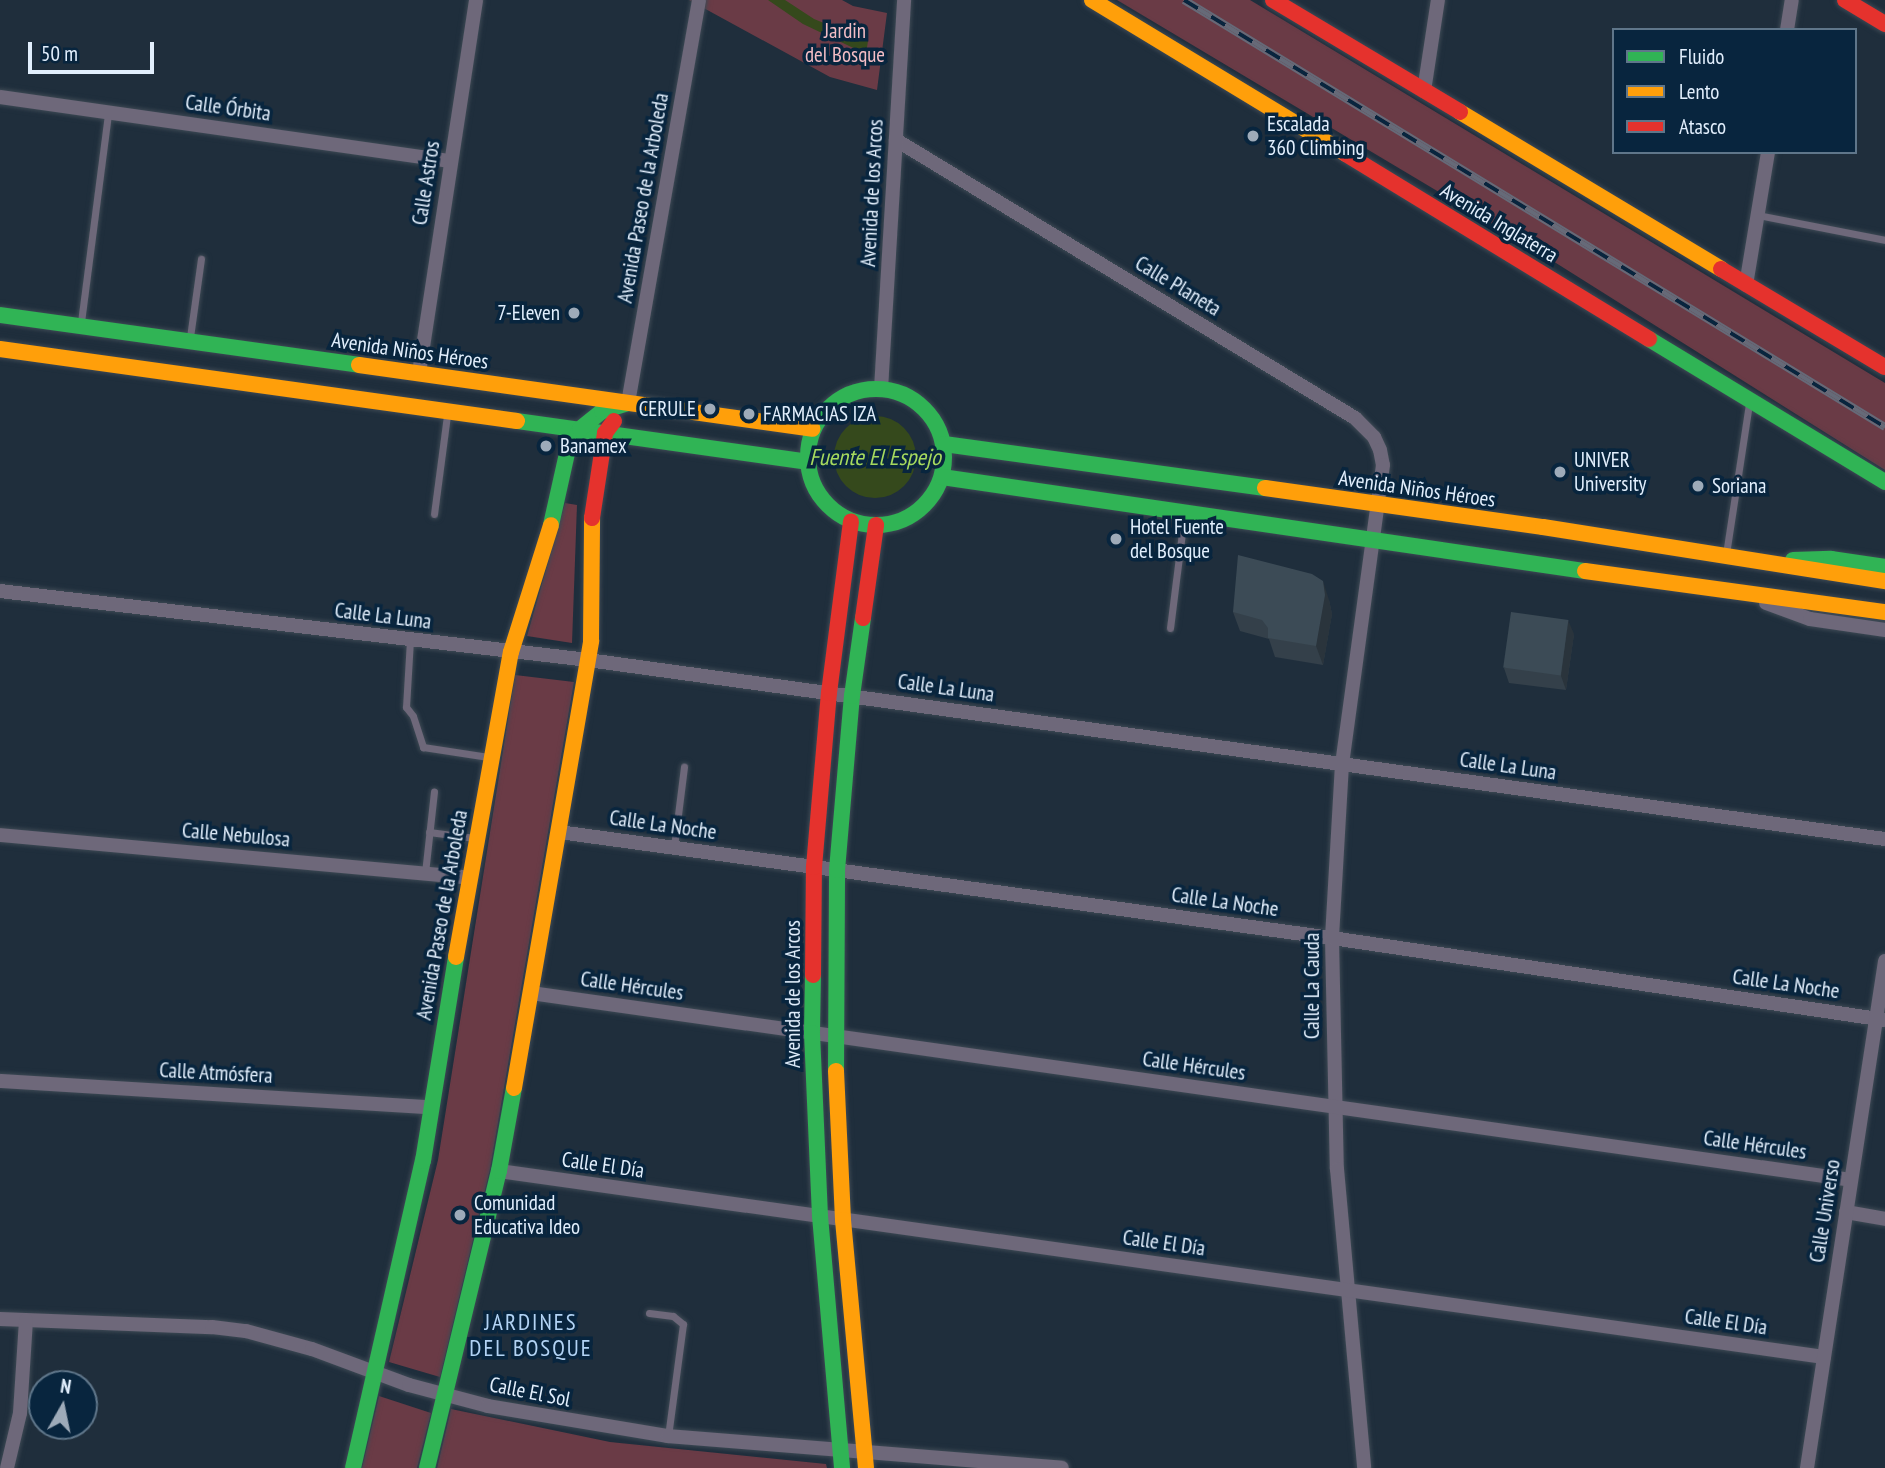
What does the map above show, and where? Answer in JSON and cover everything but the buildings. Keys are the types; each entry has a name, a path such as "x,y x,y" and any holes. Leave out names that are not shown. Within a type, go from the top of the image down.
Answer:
{"street":[{"name":"Calle Astros","path":"419,373 476,0"},
{"name":"Avenida Paseo de la Arboleda","path":"427,1468 499,1171 587,660 593,605 591,519 605,433 628,403 699,0"},
{"path":"898,0 904,0"},
{"name":"Avenida de los Arcos","path":"881,389 904,0"},
{"name":"Avenida Inglaterra","path":"1092,0 1885,482"},
{"path":"1273,0 1885,367"},
{"path":"1424,91 1438,0"},
{"path":"1787,28 1792,0"},
{"path":"1845,0 1885,24"},
{"name":"Calle Órbita","path":"0,97 450,161"},
{"name":"Calle Planeta","path":"896,140 1355,418 1374,437 1380,450 1383,465 1378,506"},
{"path":"1746,285 1768,154"},
{"name":"Avenida Niños Héroes","path":"0,315 813,429"},
{"path":"0,349 808,462"},
{"path":"881,389 899,393 921,407 938,427 944,444 942,477 929,501 913,515 895,523 876,526 851,521 832,509 817,491 808,462 813,429 830,407 845,396 863,390 881,389"},
{"name":"Avenida Paseo de la Arboleda","path":"353,1468 424,1161 430,1107 469,878 511,652 548,537 565,458 580,429 603,411 628,403"},
{"name":"Avenida Niños Héroes","path":"944,444 1770,561 1885,580"},
{"path":"942,477 1748,595 1885,612"},
{"name":"Calle La Cauda","path":"1364,1468 1342,1229 1334,1107 1332,938 1342,764 1378,506"},
{"name":"Avenida de los Arcos","path":"842,1468 820,1216 812,1033 814,867 829,693 851,521"},
{"name":"Avenida de los Arcos","path":"866,1468 843,1220 834,1036 837,870 852,696 876,526"},
{"path":"1770,561 1831,559 1885,567"},
{"name":"Calle La Luna","path":"0,591 587,660 1885,839"},
{"path":"1748,595 1810,619 1885,630"},
{"name":"Calle La Noche","path":"559,832 1332,938 1880,1020"},
{"name":"Calle Nebulosa","path":"0,835 469,878"},
{"name":"Calle Universo","path":"1807,1468 1851,1180 1880,1020 1885,961"},
{"name":"Calle Hércules","path":"531,993 1851,1180"},
{"name":"Calle Atmósfera","path":"0,1081 430,1107"},
{"name":"Calle El Día","path":"499,1171 1824,1357"},
{"path":"1846,1212 1885,1219"},
{"name":"Calle El Sol","path":"0,1319 212,1327 246,1331 312,1349 375,1374 445,1395 536,1416 668,1436 1062,1468"},
{"path":"7,1468 19,1413 25,1367 26,1320"}],"lane":[{"path":"80,326 108,113"},
{"path":"1757,215 1885,240"},
{"path":"190,341 201,259"},
{"path":"1726,555 1750,400"},
{"path":"434,514 447,411"},
{"path":"1170,628 1185,512"},
{"path":"411,640 406,707 413,716 423,747 492,757"},
{"path":"674,847 684,767"},
{"path":"425,873 434,791"},
{"path":"429,832 476,838"},
{"path":"649,1313 673,1316 683,1324 668,1436"}],"green space":[{"name":"Jardin del Bosque","path":"689,0 842,0 853,6 887,13 877,90 830,77"},
{"path":"1117,0 1250,0 1885,383 1885,470 1521,241"},
{"path":"565,503 577,505 572,643 527,636"},
{"path":"515,675 574,682 490,1169 440,1377 389,1362 438,1160"},
{"path":"379,1396 431,1413 417,1468 362,1468"},
{"path":"451,1409 610,1442 826,1464 827,1468 437,1468"}],"water":[{"path":"768,0 785,0 814,19 868,41 866,54 803,24"},
{"name":"Fuente El Espejo","path":"875,416 891,419 904,428 913,441 916,457 913,473 904,486 891,495 875,498 859,495 846,486 837,473 834,457 837,441 846,428 859,419"}],"railway":[{"path":"1184,0 1885,427"}],"traffic: fast":[{"path":"0,315 359,365"},
{"path":"1649,339 1885,482"},
{"path":"876,389 902,394 924,409 939,431 944,457 939,483 924,505 902,520 876,525 850,520 828,505 813,483 808,457 813,431 828,409 850,394 876,389"},
{"path":"551,525 568,449 580,429 602,411 628,403"},
{"path":"517,421 808,462"},
{"path":"944,444 1265,488"},
{"path":"942,477 1585,571"},
{"path":"1793,560 1831,559 1885,567"},
{"path":"836,1071 837,870 852,696 863,618"},
{"path":"353,1468 423,1161 456,957"},
{"path":"813,975 812,1033 820,1216 842,1468"},
{"path":"427,1468 499,1171 514,1088"}],"traffic: slow":[{"path":"1092,0 1346,154"},
{"path":"1460,112 1721,269"},
{"path":"0,349 517,421"},
{"path":"359,365 813,429"},
{"path":"1265,488 1543,527 1885,581"},
{"path":"514,1088 591,641 592,518"},
{"path":"456,957 511,652 551,525"},
{"path":"1585,571 1885,612"},
{"path":"836,1071 843,1220 866,1468"}],"traffic: jam":[{"path":"1273,0 1460,112"},
{"path":"1845,0 1885,24"},
{"path":"1346,154 1649,339"},
{"path":"1721,269 1885,367"},
{"path":"592,518 605,433 614,421"},
{"path":"813,975 814,867 829,693 851,521"},
{"path":"863,618 876,525"}],"place":[{"name":"Escalada 360 Climbing","path":"1253,136"},
{"name":"7-Eleven","path":"574,313"},
{"name":"CERULE","path":"710,409"},
{"name":"FARMACIAS IZA","path":"749,414"},
{"name":"Banamex","path":"546,446"},
{"name":"UNIVER University","path":"1560,472"},
{"name":"Soriana","path":"1698,486"},
{"name":"Hotel Fuente del Bosque","path":"1116,539"},
{"name":"Comunidad Educativa Ideo","path":"460,1215"}],"district":[{"name":"JARDINES DEL BOSQUE","path":"531,1335"}]}
